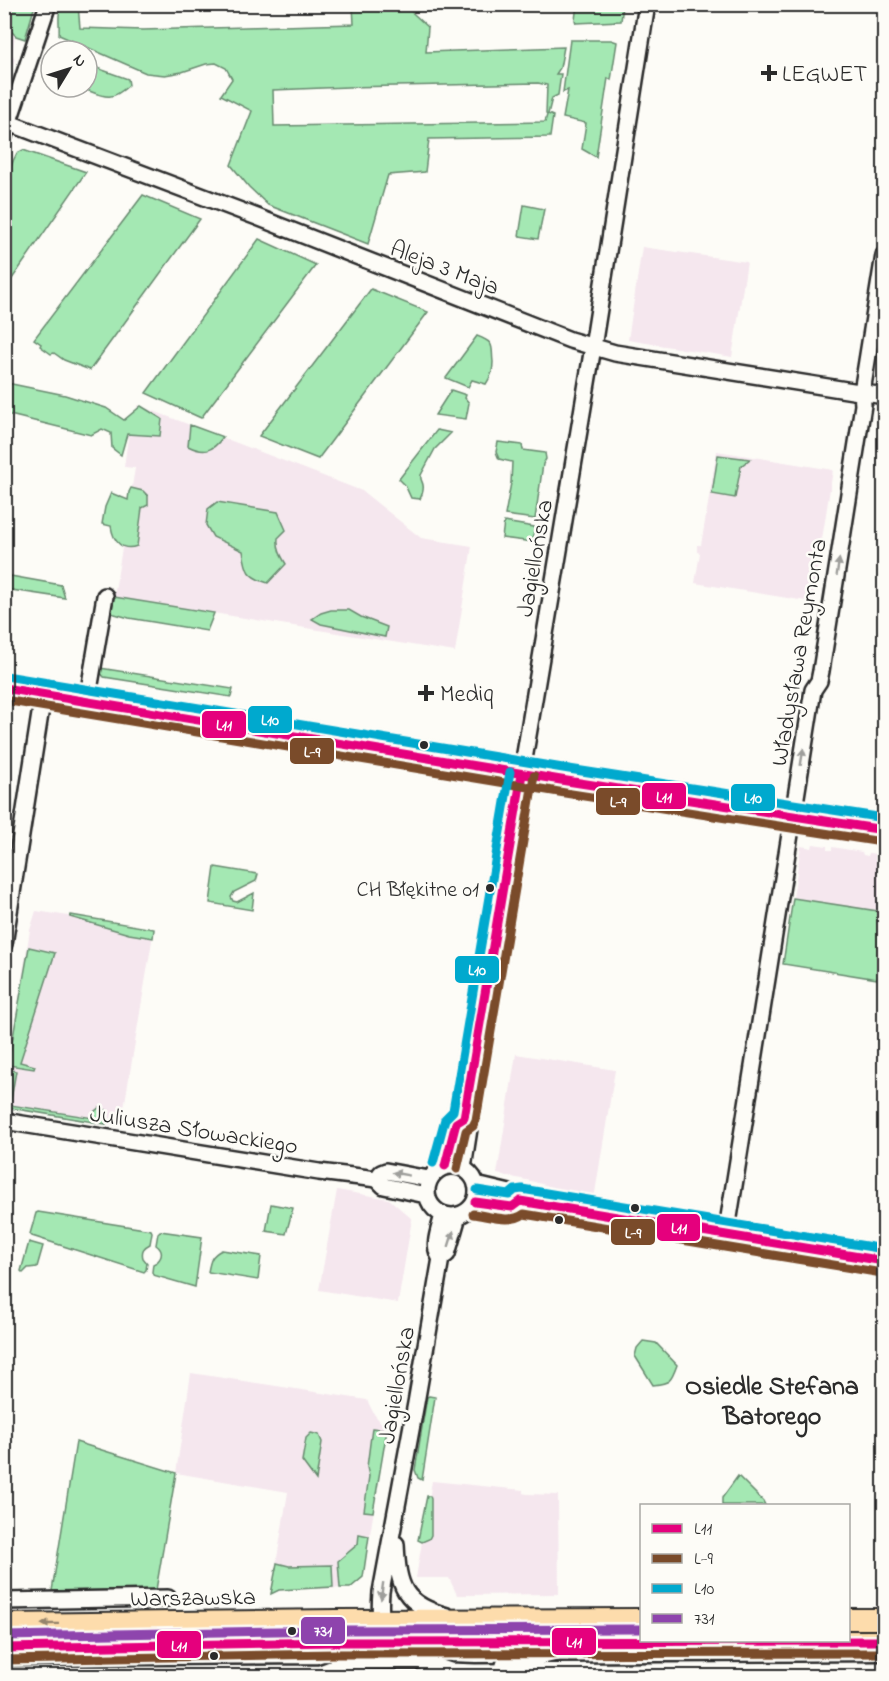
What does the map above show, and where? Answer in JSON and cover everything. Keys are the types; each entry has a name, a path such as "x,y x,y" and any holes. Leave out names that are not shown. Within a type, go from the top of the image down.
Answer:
{"main road":[{"name":"Warszawska","path":"4,1624 640,1619"},
{"path":"850,1619 885,1619"},
{"name":"Warszawska","path":"850,1641 885,1641"},
{"name":"Warszawska","path":"4,1648 406,1642 640,1642"}],"street":[{"path":"6,126 48,4"},
{"name":"Jagiellońska","path":"463,1168 469,1129 464,1118 648,4"},
{"name":"Aleja 3 Maja","path":"6,126 257,217 570,340 615,353 885,396"},
{"name":"Władysława Reymonta","path":"726,1236 813,690 819,681 823,660 863,405 862,392 885,255"},
{"path":"87,702 105,596"},
{"path":"4,688 522,774 885,830"},
{"path":"4,944 43,695"},
{"name":"Jagiellońska","path":"445,1166 456,1123 464,1118"},
{"name":"Juliusza Słowackiego","path":"4,1121 319,1172 377,1179 384,1186 426,1195"},
{"path":"445,1166 463,1168 472,1176 476,1185 475,1202 466,1213 450,1215 436,1211 430,1205 426,1195 429,1179 445,1166"},
{"name":"Juliusza Słowackiego","path":"377,1179 381,1173 386,1172 429,1179"},
{"path":"476,1185 514,1194 520,1201"},
{"path":"520,1201 885,1261"},
{"path":"475,1202 512,1207 520,1201"},
{"name":"Jagiellońska","path":"381,1621 381,1592 441,1258 447,1254 450,1215"},
{"name":"Jagiellońska","path":"395,1520 399,1578 404,1591 416,1604 433,1612 466,1621"},
{"path":"4,1601 168,1598"},
{"path":"381,1621 395,1637 406,1642"},
{"path":"475,1672 606,1642"},
{"path":"4,1675 320,1672 350,1662 384,1669 419,1661 450,1671 475,1672 885,1670"}],"shaded area":[{"path":"4,5 35,5 25,39 15,36 12,54 15,59 8,77 4,76"},
{"path":"642,247 747,262 732,357 628,340"},
{"path":"138,405 362,491 421,538 472,546 455,652 114,597 135,468 124,467 128,438 126,435"},
{"path":"717,451 833,470 812,602 695,583 700,553 697,552 697,545 701,545"},
{"path":"813,844 827,846 827,850 832,850 832,847 862,852 863,855 868,856 869,853 883,855 884,912 793,898 801,846 812,848"},
{"path":"36,911 154,929 121,1126 5,1107 5,1085 30,930"},
{"path":"516,1054 615,1070 594,1199 497,1174"},
{"path":"337,1190 389,1199 412,1219 398,1303 319,1290"},
{"path":"191,1373 367,1400 374,1414 387,1430 363,1577 350,1588 279,1590 271,1594 288,1492 176,1473"},
{"path":"432,1481 523,1490 523,1493 527,1494 558,1495 559,1594 457,1595 449,1578 416,1578"}],"green space":[{"path":"8,5 35,5 25,39 16,36 8,28"},
{"path":"61,5 78,5 80,28 143,30 354,24 353,5 404,5 428,27 426,52 564,47 560,68 556,74 561,74 558,95 552,98 548,114 553,116 550,137 429,139 425,172 388,175 368,244 268,205 231,165 252,111 221,95 232,79 226,68 216,63 165,75 146,73 99,52 99,39 68,39 59,35","holes":["538,83 547,85 545,122 274,126 273,90"]},
{"path":"577,5 623,5 621,21 576,23"},
{"path":"570,40 617,42 611,80 608,78 596,157 582,149 586,123 563,118 568,90 563,92"},
{"path":"99,69 128,79 129,85 117,94 108,96 99,94"},
{"path":"23,150 86,172 5,289 5,185 17,153"},
{"path":"143,195 200,219 90,370 64,360 54,353 51,354 34,339"},
{"path":"524,205 544,209 538,239 519,236"},
{"path":"259,239 316,265 201,418 146,393"},
{"path":"371,289 428,312 318,459 259,436"},
{"path":"477,336 490,343 492,349 493,369 486,384 472,380 468,387 446,378"},
{"path":"7,383 65,395 106,408 124,420 141,406 162,419 160,436 127,434 121,455 112,448 111,433 102,429 91,435 10,415 5,410"},
{"path":"451,390 466,395 465,398 469,403 466,419 435,415"},
{"path":"190,425 223,437 211,449 203,451 194,449 188,446"},
{"path":"437,430 451,433 435,449 421,475 423,489 420,499 411,498 405,485 399,479"},
{"path":"498,442 522,445 523,450 545,453 546,459 543,464 535,519 505,515 512,462 499,459 496,452"},
{"path":"718,455 750,459 741,466 735,498 712,494"},
{"path":"131,488 143,491 148,496 148,505 142,508 137,546 126,547 116,540 111,526 102,524 105,507 111,493 128,500"},
{"path":"217,502 278,512 286,530 278,538 278,542 286,564 268,583 252,576 245,564 243,551 213,537 206,525 208,509"},
{"path":"504,522 534,527 533,542 502,538"},
{"path":"5,575 61,585 65,598 5,589"},
{"path":"114,597 214,613 207,631 111,613"},
{"path":"331,610 349,610 387,627 385,637 321,624 312,619"},
{"path":"100,668 233,689 231,697 104,677"},
{"path":"215,867 258,874 256,881 234,892 231,897 237,902 254,893 252,910 210,903"},
{"path":"793,898 884,912 884,980 783,964"},
{"path":"71,915 154,929 153,938 129,934 70,917"},
{"path":"29,947 55,953 20,1062 35,1066 34,1069 8,1065"},
{"path":"7,1069 16,1071 10,1105 93,1118 95,1111 100,1107 106,1110 106,1124 5,1107"},
{"path":"271,1204 293,1208 286,1234 266,1231"},
{"path":"38,1212 151,1230 150,1244 142,1253 147,1263 146,1270 144,1272 32,1236 30,1234"},
{"path":"160,1231 202,1237 195,1287 153,1275 153,1264 161,1255 156,1245"},
{"path":"29,1242 43,1246 37,1267 28,1268 23,1273 21,1271"},
{"path":"222,1250 261,1256 258,1280 208,1272 215,1254"},
{"path":"643,1341 656,1343 677,1365 671,1378 666,1382 653,1385 635,1356 637,1348"},
{"path":"429,1396 435,1397 422,1480 418,1478 415,1470"},
{"path":"372,1428 387,1430 373,1512 364,1511"},
{"path":"311,1433 319,1435 322,1442 316,1480 302,1461 306,1438"},
{"path":"76,1442 176,1473 156,1590 52,1591"},
{"path":"738,1476 764,1504 722,1504 722,1498"},
{"path":"427,1496 431,1499 431,1535 429,1539 422,1542 418,1540"},
{"path":"359,1534 369,1536 363,1577 350,1588 340,1588 338,1561 358,1544"},
{"path":"277,1563 289,1566 332,1565 333,1587 279,1590 271,1594"}],"transit line":[{"name":"L10","path":"6,676 569,769 884,818"},
{"name":"L11","path":"4,688 567,781 884,830"},
{"name":"L-9","path":"4,700 565,793 882,842"},
{"name":"L10","path":"433,1163 445,1119 453,1111 510,772"},
{"name":"L11","path":"445,1166 456,1123 464,1118 522,774"},
{"name":"L-9","path":"457,1169 466,1131 473,1126 476,1120 534,776"},
{"name":"L10","path":"477,1190 509,1195 515,1190 522,1189 884,1249"},
{"name":"L11","path":"475,1202 512,1207 520,1201 884,1261"},
{"name":"L-9","path":"473,1214 506,1219 524,1214 882,1273"},
{"name":"731","path":"4,1636 337,1630 640,1629"},
{"name":"L11","path":"4,1648 337,1642 640,1641"},
{"name":"L11","path":"850,1641 884,1641"},
{"name":"L-9","path":"4,1660 337,1654 884,1653"}],"place":[{"name":"LEGWET","path":"769,73"},
{"name":"Mediq","path":"426,693"},
{"name":"CH Błękitne 01","path":"490,888"}],"district":[{"name":"Osiedle Stefana Batorego","path":"772,1400"}]}
